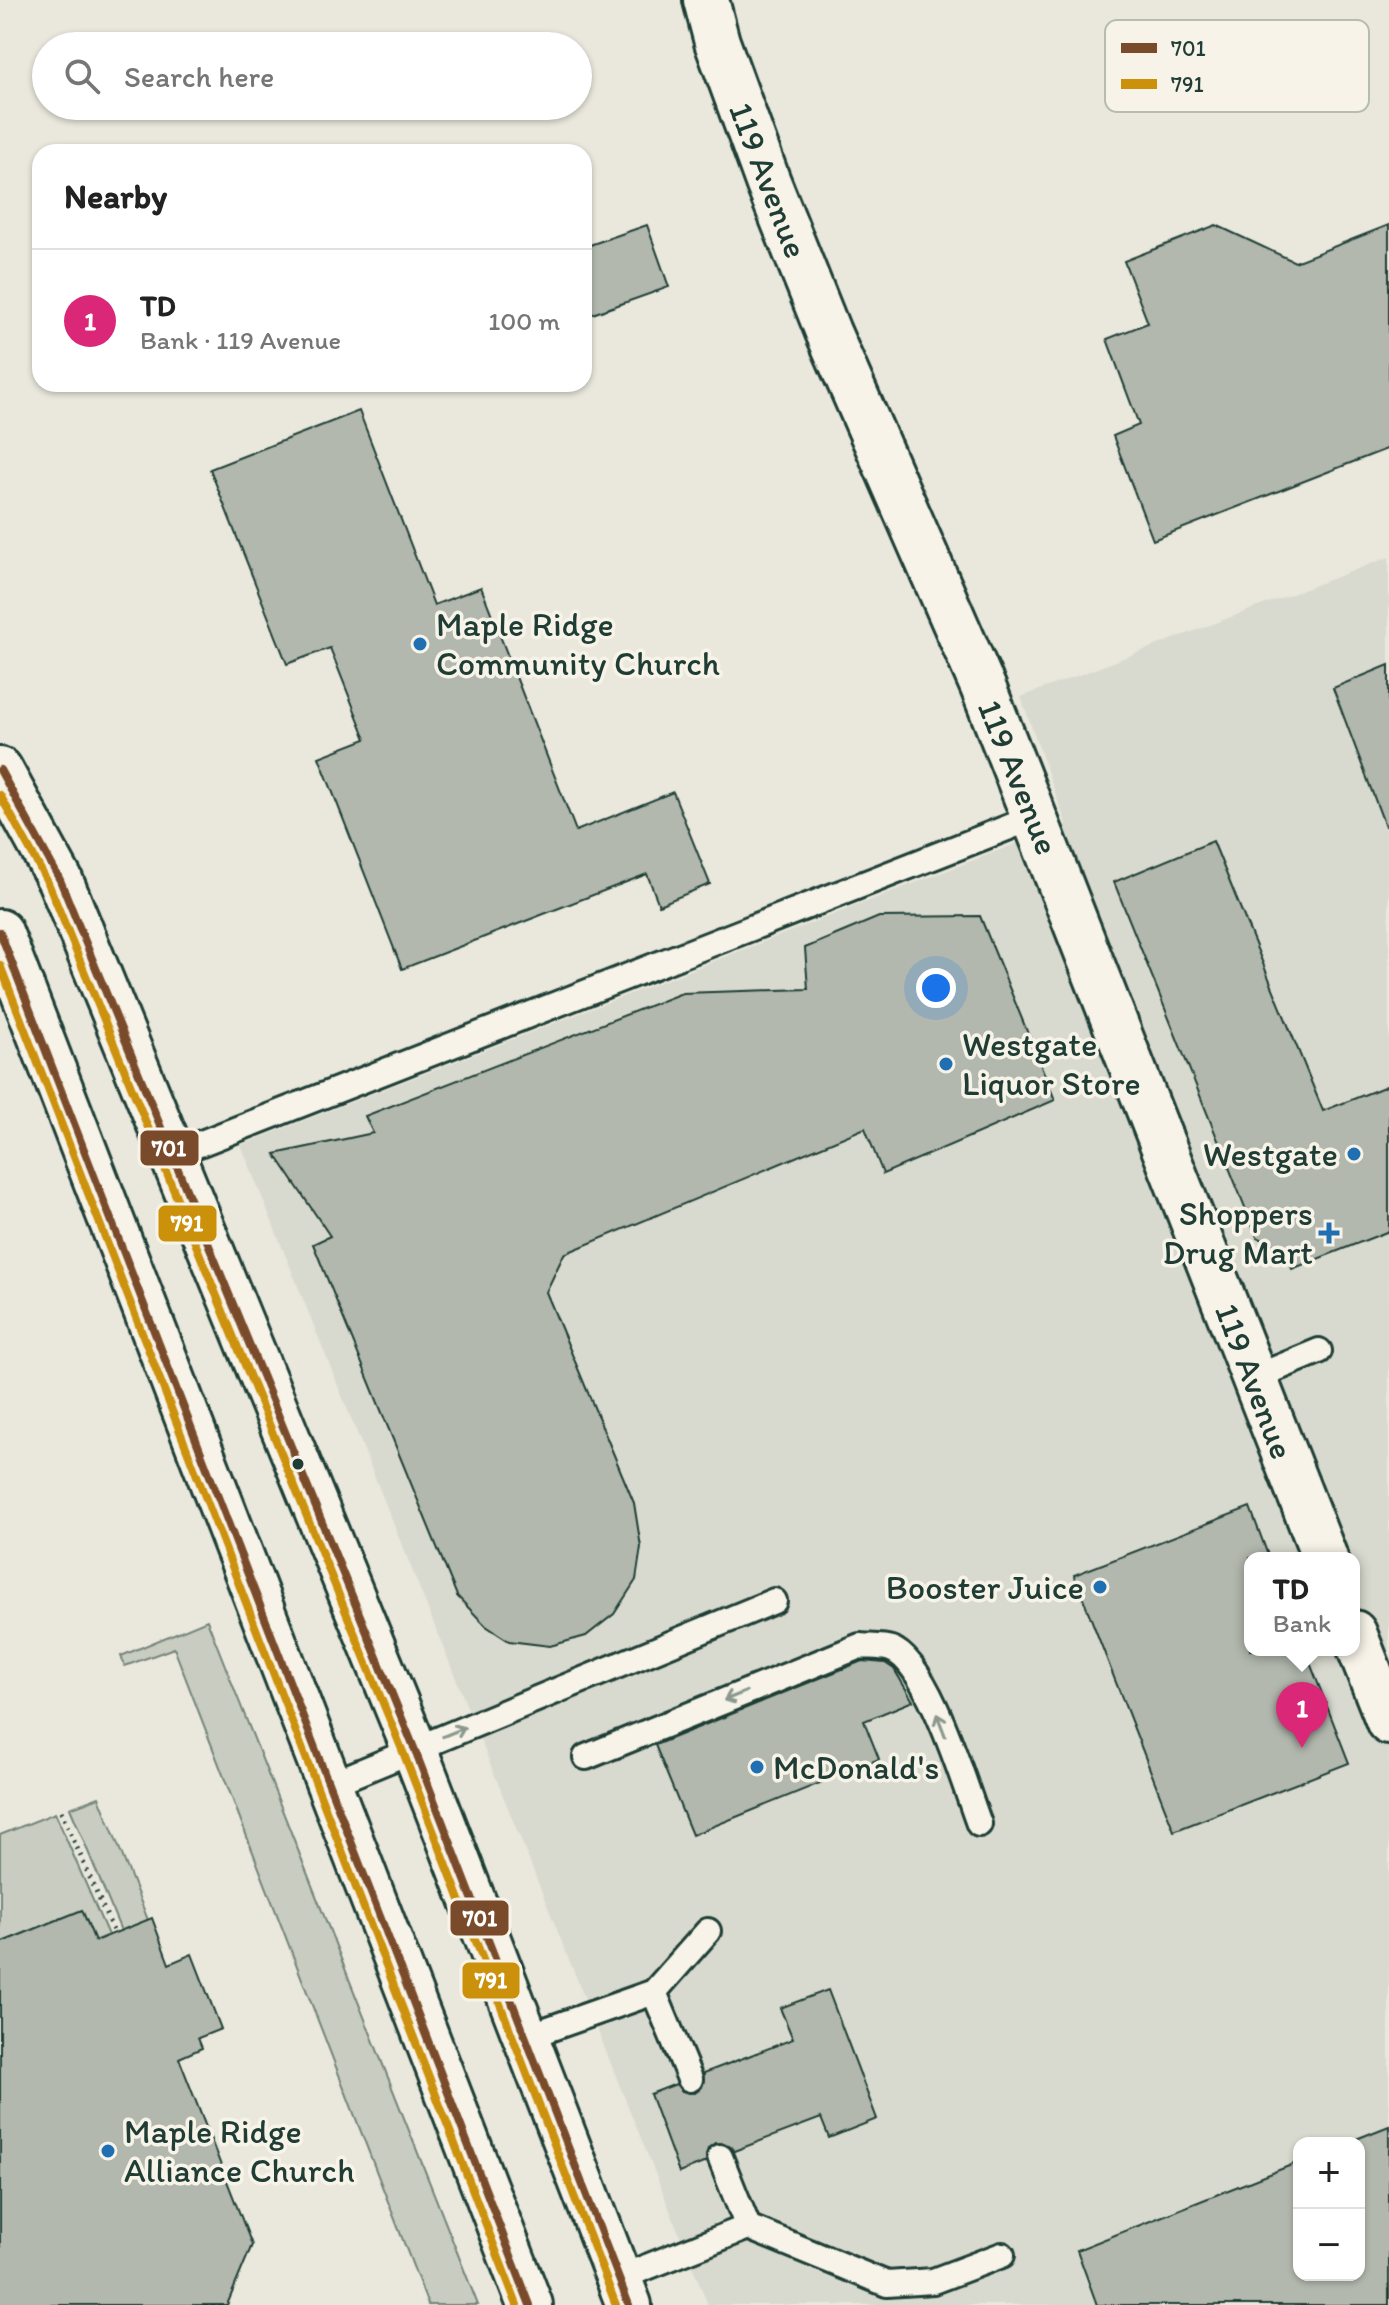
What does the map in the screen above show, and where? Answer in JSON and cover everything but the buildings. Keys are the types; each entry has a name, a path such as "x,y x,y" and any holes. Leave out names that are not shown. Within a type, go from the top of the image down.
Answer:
{"main road":[{"name":"119 Avenue","path":"706,0 722,56 828,332 983,687 1323,1552"},
{"path":"0,770 60,880 414,1748 624,2292"},
{"path":"0,932 530,2305"},
{"path":"1360,1648 1389,1722"}],"lane":[{"path":"171,1155 1035,817"},
{"path":"1254,1378 1319,1351"},
{"path":"331,1784 774,1601"},
{"path":"586,1757 860,1646 893,1649 913,1665 929,1693 979,1824"},
{"path":"526,2037 654,1992 708,1931"},
{"path":"654,1992 690,2079"},
{"path":"720,2157 748,2227 887,2284 933,2281 1002,2255"},
{"path":"624,2292 748,2227"}],"path":[{"path":"61,1811 114,1933"}],"shaded area":[{"path":"1389,557 1389,2305 708,2305 241,1145 1066,824 1021,697"},
{"path":"207,1620 478,2305 428,2305 174,1648 125,1666 121,1656"},
{"path":"99,1797 148,1920 121,1931 70,1808"},
{"path":"55,1813 108,1935 94,1941 82,1910 0,1943 0,1835"}],"transit line":[{"name":"701","path":"0,770 60,880 414,1748 629,2305"},
{"name":"791","path":"0,795 49,885 403,1752 616,2305"},
{"name":"701","path":"0,932 530,2305"},
{"name":"791","path":"0,965 517,2305"}],"place":[{"name":"Maple Ridge Community Church","path":"420,644"},
{"name":"Westgate Liquor Store","path":"946,1064"},
{"name":"Westgate","path":"1354,1154"},
{"name":"Shoppers Drug Mart","path":"1329,1233"},
{"name":"Booster Juice","path":"1100,1587"},
{"name":"TD","path":"1302,1748"},
{"name":"McDonald's","path":"757,1767"},
{"name":"Maple Ridge Alliance Church","path":"108,2151"}]}
